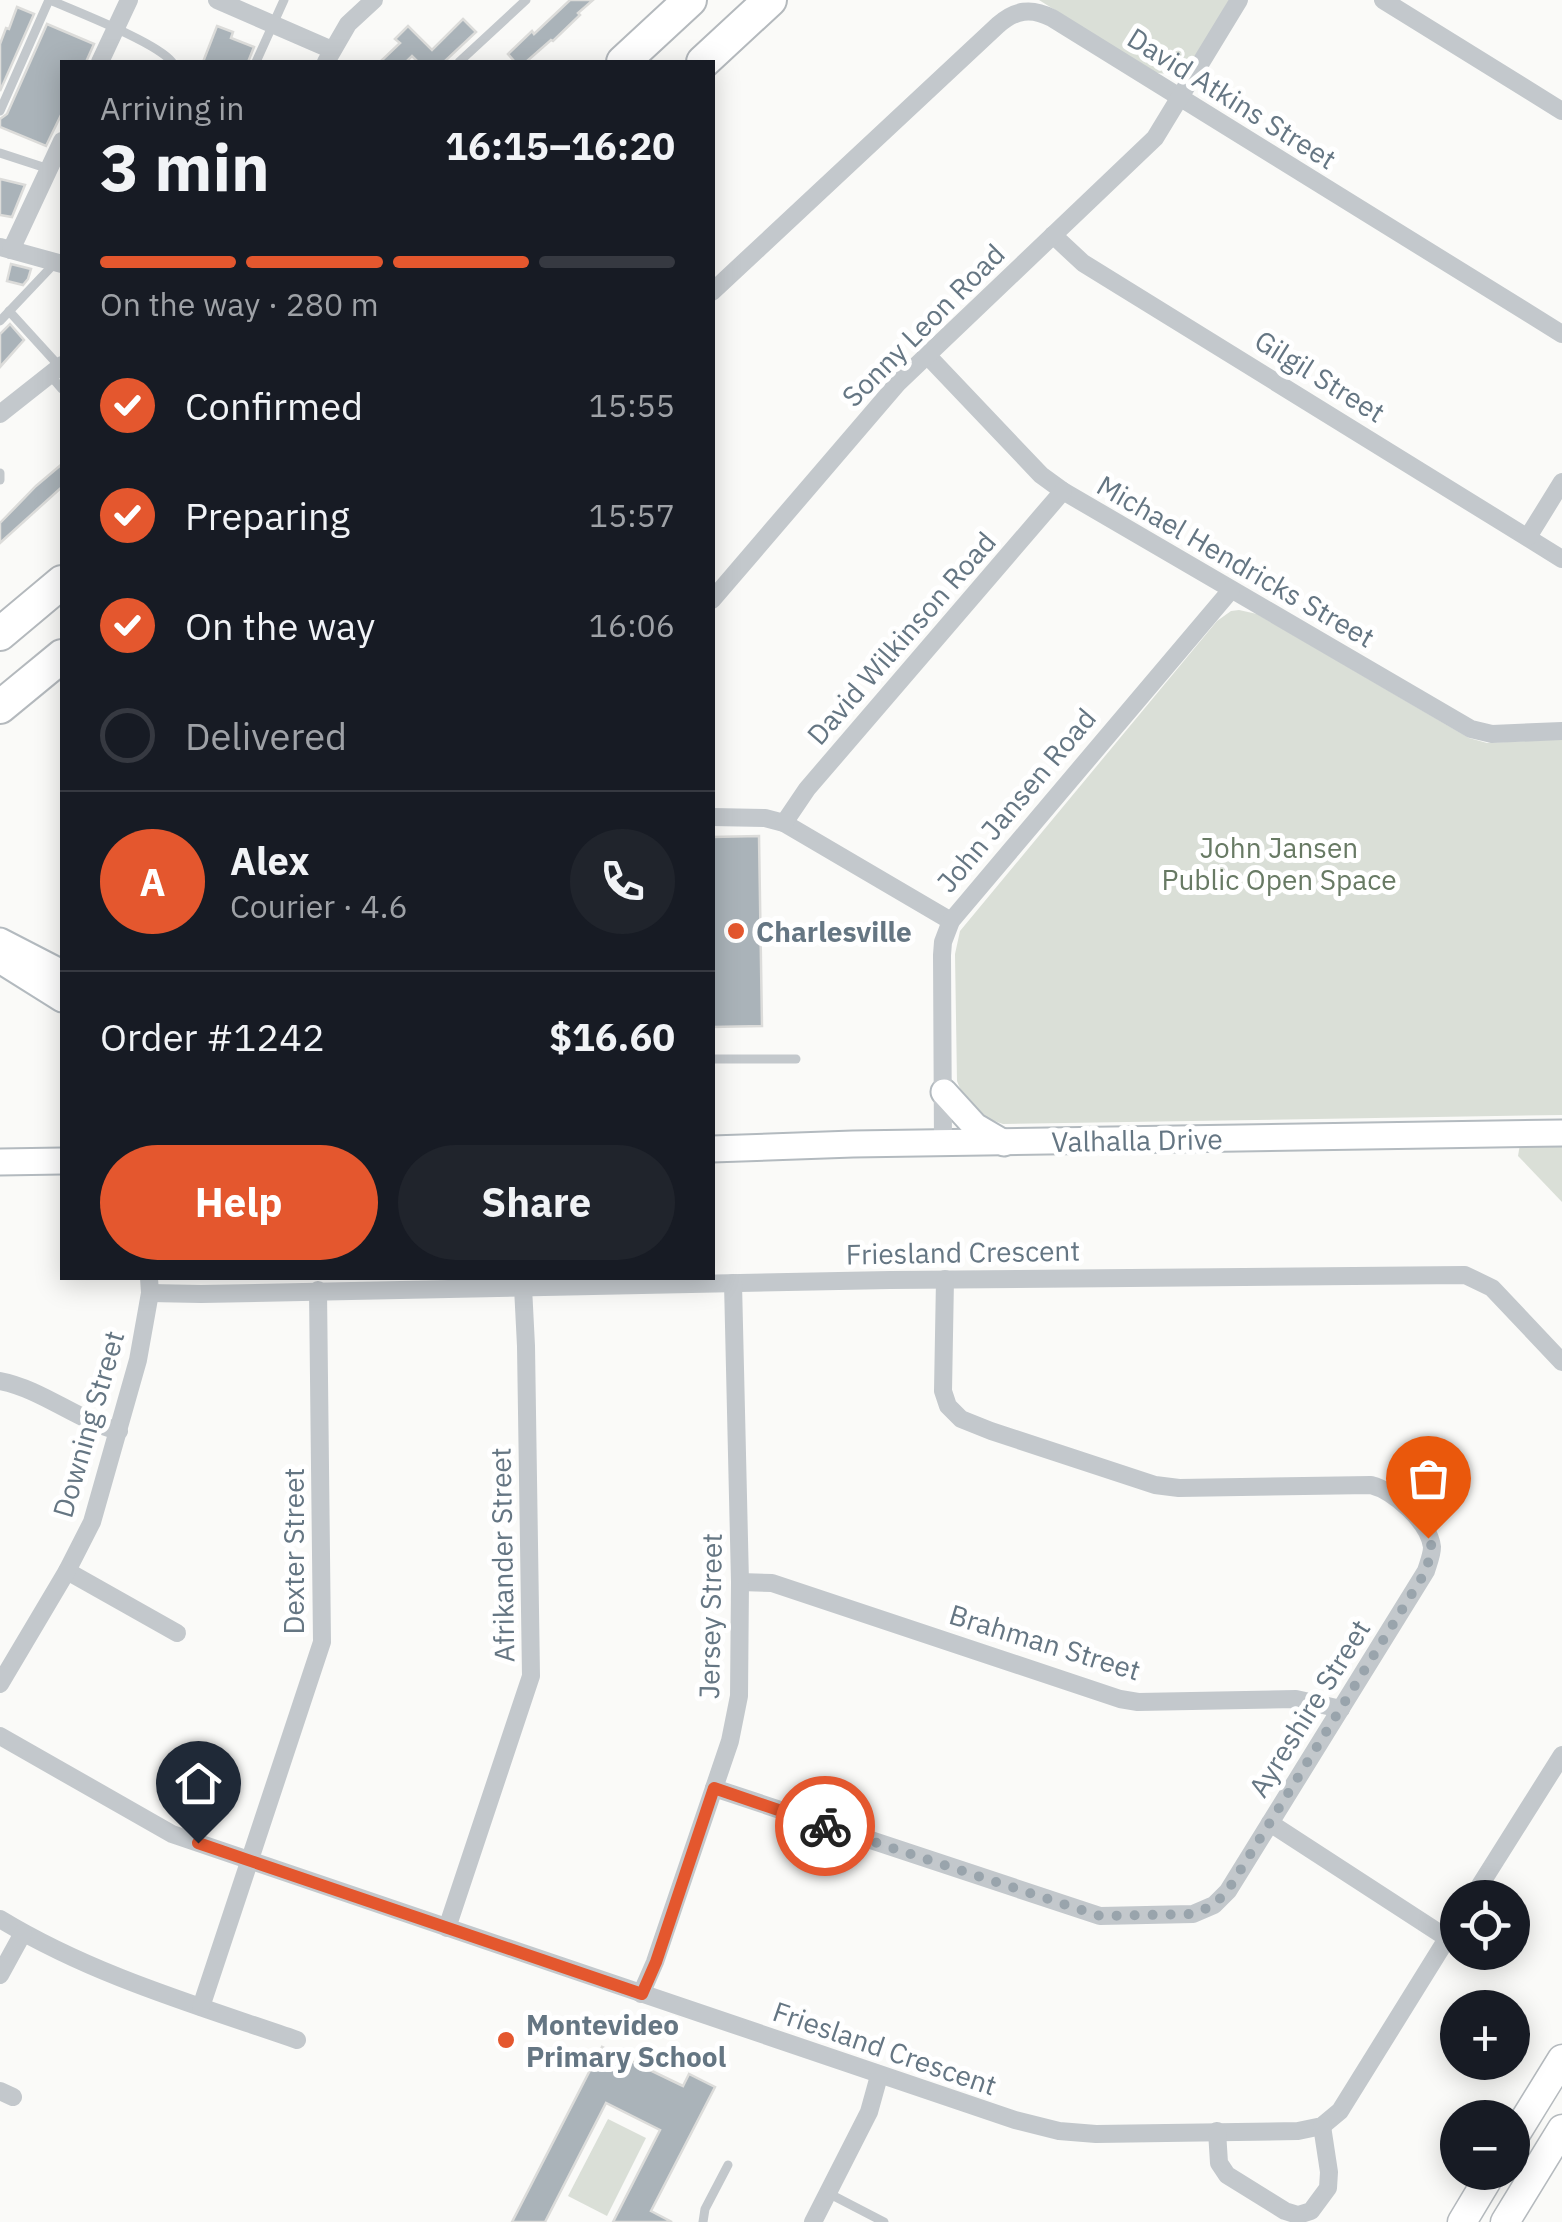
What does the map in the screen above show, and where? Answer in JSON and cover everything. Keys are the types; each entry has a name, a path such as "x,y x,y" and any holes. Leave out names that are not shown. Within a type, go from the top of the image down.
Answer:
{"highway":[{"path":"625,60 690,0"},
{"path":"705,60 770,0"},
{"path":"0,634 60,584"},
{"path":"0,707 60,658"}],"main road":[{"path":"0,941 60,972"},
{"path":"0,960 60,999"},
{"path":"944,1092 975,1126 1004,1143"},
{"name":"Valhalla Drive","path":"715,1149 1562,1133"},
{"path":"0,1162 60,1160"},
{"path":"1530,2111 1562,2059"},
{"path":"1505,2222 1562,2129"},
{"path":"1462,2222 1481,2190"}],"street":[{"path":"101,60 129,0"},
{"path":"217,0 329,56 354,16 374,0"},
{"name":"Sonny Leon Road","path":"715,596 898,382 1155,138 1239,0"},
{"path":"1383,0 1562,111"},
{"name":"David Atkins Street","path":"715,289 998,25 1023,11 1044,14 1562,334"},
{"path":"59,263 6,248 60,145"},
{"name":"Gilgil Street","path":"1053,236 1083,263 1562,559"},
{"name":"Michael Hendricks Street","path":"926,354 1041,475 1063,491 1471,730 1492,734 1562,730"},
{"path":"0,414 59,374"},
{"path":"1528,537 1562,482"},
{"name":"David Wilkinson Road","path":"784,823 807,789 1063,491"},
{"name":"John Jansen Road","path":"943,1144 942,956 950,921 1231,590"},
{"path":"715,817 765,818 784,823 950,921"},
{"name":"Friesland Crescent","path":"149,1285 318,1290 1465,1275 1492,1288 1562,1362"},
{"name":"Ayreshire Street","path":"714,1788 1100,1916 1193,1914 1214,1905 1228,1890 1426,1571 1432,1547 1424,1526 1384,1488 1155,1486 961,1419 948,1406 943,1391 945,1279"},
{"name":"Jersey Street","path":"642,1994 730,1742 740,1696 733,1283"},
{"name":"Downing Street","path":"0,1684 92,1522 138,1360 149,1285"},
{"name":"Afrikander Street","path":"446,1928 531,1676 523,1287"},
{"name":"Dexter Street","path":"200,2007 319,1658 324,1631 318,1290"},
{"path":"0,1381 20,1386 119,1432"},
{"path":"67,1571 177,1633"},
{"name":"Brahman Street","path":"740,1582 772,1583 1120,1699 1138,1702 1296,1698 1341,1708"},
{"name":"Friesland Crescent","path":"0,1736 172,1834 1026,2124 1096,2134 1298,2131 1322,2126"},
{"path":"1483,1880 1562,1755"},
{"path":"1270,1824 1440,1922"},
{"path":"0,1920 126,1982 297,2040"},
{"path":"0,1975 23,1933"},
{"path":"1217,2131 1219,2162 1228,2175 1285,2211 1298,2215 1315,2207 1328,2188 1322,2126 1340,2110 1440,1948"},
{"path":"812,2222 869,2112 879,2076"}],"lane":[{"path":"0,111 50,0 116,29 170,60"},
{"path":"257,60 284,0"},
{"path":"461,60 526,0"},
{"path":"0,153 49,170"},
{"path":"0,321 59,263"},
{"path":"9,312 36,338 59,374"},
{"path":"715,1059 796,1059"},
{"path":"703,2222 705,2209 728,2165"},
{"path":"828,2193 884,2222"}],"green space":[{"path":"1039,0 1229,0 1192,59 1185,67 1166,74 1154,72"},
{"name":"John Jansen Public Open Space","path":"1239,610 1257,614 1469,738 1487,743 1562,739 1562,1115 1003,1124 980,1113 964,1096 957,1081 955,954 960,931 1217,621"},
{"path":"1520,1144 1562,1146 1562,1202 1518,1156"},
{"path":"608,2119 646,2138 607,2216 568,2196"}],"building":[{"path":"570,0 593,0 528,60 513,60 508,54 532,31 534,34"},
{"path":"17,7 34,14 0,91 0,44"},
{"path":"463,19 476,32 446,60 416,60 412,56 408,60 382,60 400,43 395,39 408,26 432,50"},
{"path":"47,24 94,44 87,60 60,60 60,117 46,146 0,127 0,119 7,114"},
{"path":"217,26 233,32 231,38 254,47 249,60 204,60"},
{"path":"0,179 25,185 12,217 0,215"},
{"path":"11,264 31,269 23,285 7,281"},
{"path":"10,324 24,340 0,367 0,334"},
{"path":"60,466 60,489 0,543 0,523"},
{"name":"Charlesville","path":"759,836 762,1026 715,1027 715,837"},
{"path":"602,2047 683,2086 689,2074 715,2087 651,2211 672,2222 613,2222 660,2130 606,2103 545,2222 512,2222"}],"way so far":[{"path":"825,1826 1100,1916 1193,1914 1214,1905 1228,1890 1426,1571 1432,1547 1428,1538"}],"place":[{"name":"Charlesville","path":"736,931"},
{"name":"Montevideo Primary School","path":"506,2040"}],"route":[{"path":"198,1843 642,1994 714,1788 825,1826"}]}
